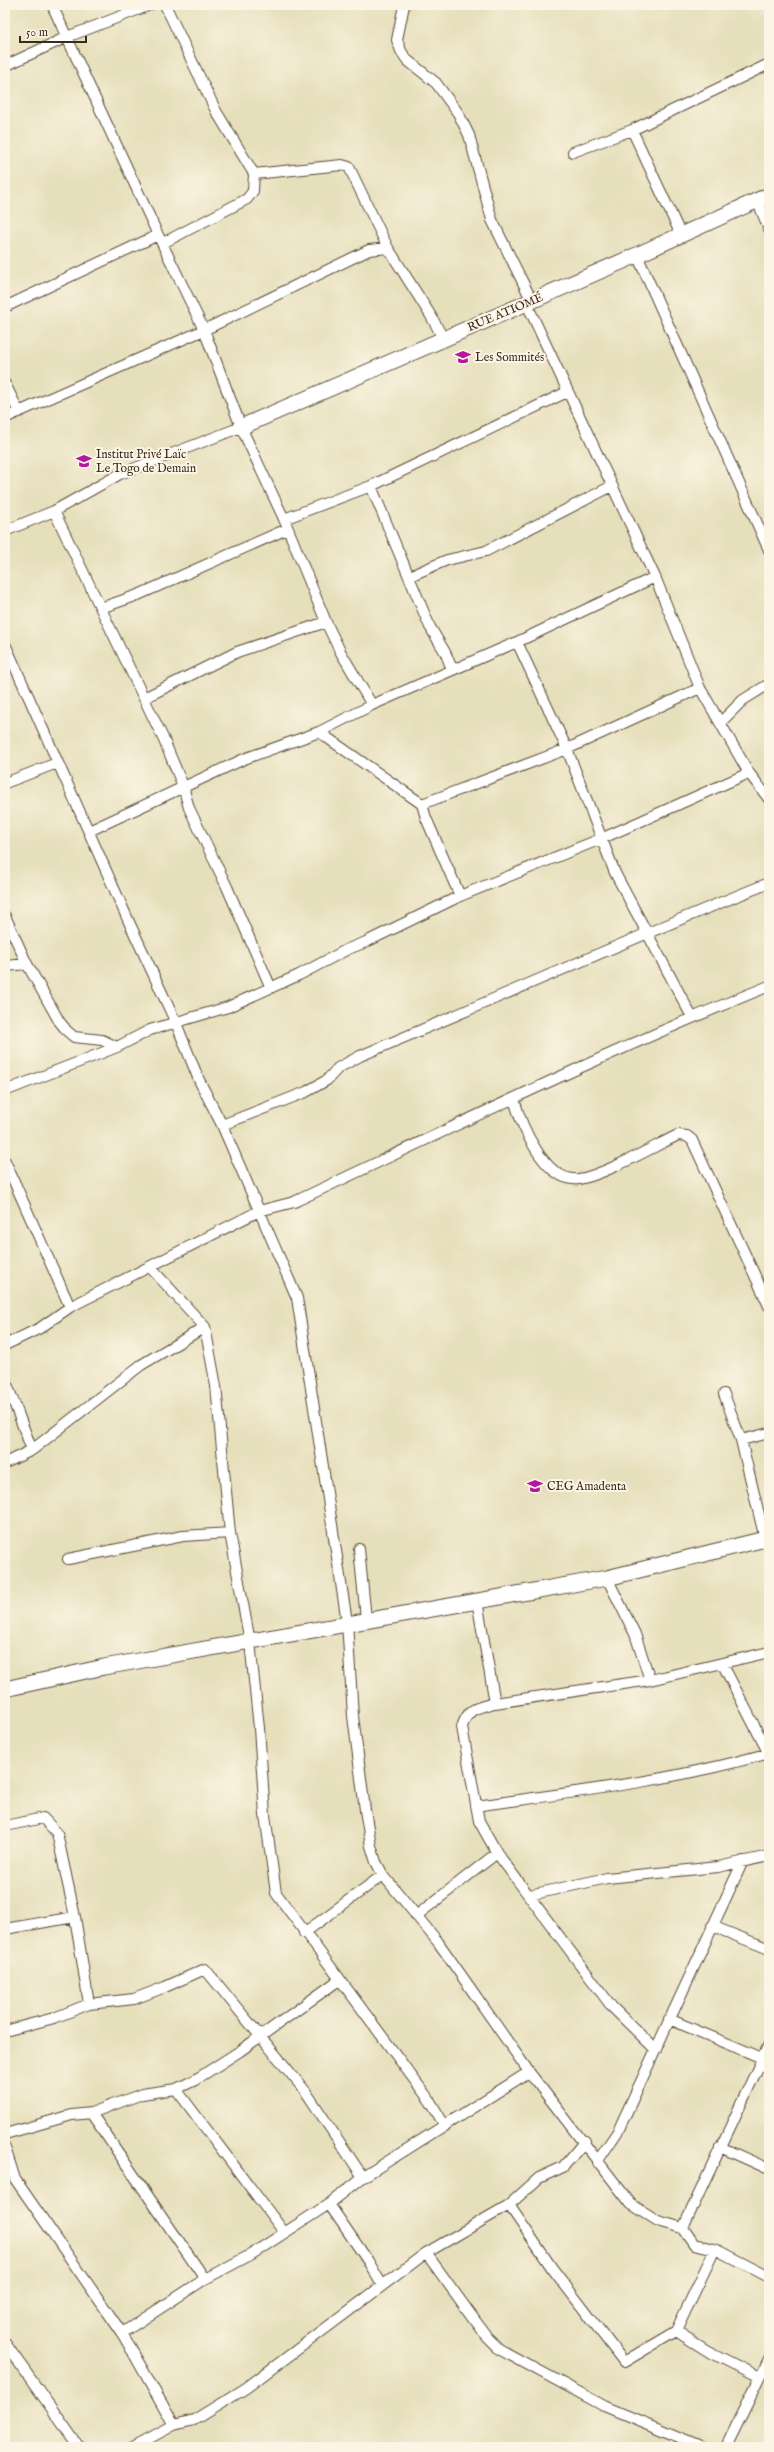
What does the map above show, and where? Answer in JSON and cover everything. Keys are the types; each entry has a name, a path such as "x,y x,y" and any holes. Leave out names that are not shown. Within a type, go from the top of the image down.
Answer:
{"street":[{"path":"52,5 160,239 204,330 241,427 285,524 326,622 340,651 372,705"},
{"path":"5,66 67,37 150,5"},
{"path":"5,307 247,199 253,191 254,174 216,112 165,5"},
{"path":"404,5 397,40 401,51 407,60 436,83 458,113 469,135 492,220 568,392 655,577 700,688 749,773 769,799"},
{"path":"573,152 632,130 769,64"},
{"path":"632,130 681,235"},
{"path":"254,174 342,165 349,167 388,248 443,338"},
{"path":"763,198 769,229"},
{"name":"RUE ATIOMÉ","path":"241,427 637,255 763,198"},
{"path":"5,418 204,330 369,250 388,248"},
{"path":"637,255 769,550"},
{"path":"5,384 19,412"},
{"path":"101,608 138,595 285,524 371,486 568,392"},
{"path":"5,531 54,511 120,474 241,427"},
{"path":"371,486 410,576 430,628 445,652 452,669"},
{"path":"410,576 447,560 486,551 612,486"},
{"path":"54,511 144,698 183,786 188,808 227,887 271,988"},
{"path":"90,831 183,786 244,759 319,732 372,705 517,642 655,577"},
{"path":"144,698 237,652 326,622"},
{"path":"517,642 567,749 603,838 615,873 648,932 692,1017"},
{"path":"5,644 57,763 90,831 129,922 176,1023 199,1080 222,1125 297,1298 347,1622 353,1716 364,1810 371,1846 383,1875 438,1942 529,2072 585,2141 597,2162 631,2204 658,2221 683,2228 694,2244 715,2249 769,2277"},
{"path":"720,723 742,700 769,684"},
{"path":"422,804 567,749 700,688"},
{"path":"319,732 422,804 426,818 460,896"},
{"path":"5,783 57,763"},
{"path":"5,1091 117,1047 150,1030 211,1013 271,988 460,896 603,838 749,773"},
{"path":"222,1125 306,1092 327,1080 338,1068 360,1056 578,964 648,932 769,883"},
{"path":"5,916 27,964 59,1021 67,1031 74,1037 102,1040 117,1047"},
{"path":"5,966 27,964"},
{"path":"5,1345 40,1328 70,1307 259,1211 294,1202 692,1017 769,986"},
{"path":"514,1099 520,1121 532,1143 549,1167 564,1177 579,1179 595,1174 678,1135 687,1136 692,1140 769,1306"},
{"path":"5,1161 70,1307"},
{"path":"150,1267 205,1327 216,1386 230,1532 250,1642 272,1871 276,1893 304,1933 430,2101 445,2126"},
{"path":"5,1463 32,1450 140,1365 205,1327"},
{"path":"5,1379 32,1450"},
{"path":"5,1689 104,1667 250,1642 347,1622 607,1578 767,1538 741,1440 724,1394"},
{"path":"741,1440 769,1433"},
{"path":"68,1559 183,1536 230,1532"},
{"path":"359,1549 366,1619"},
{"path":"607,1578 635,1634 650,1680"},
{"path":"477,1601 495,1703"},
{"path":"656,2050 612,2007 530,1895 497,1853 479,1821 462,1727 465,1715 474,1708 495,1703 650,1680 769,1652"},
{"path":"476,1806 641,1782 721,1767 769,1754 722,1663"},
{"path":"5,1826 43,1818 58,1833 75,1917 89,2004"},
{"path":"416,1916 497,1853"},
{"path":"530,1895 607,1878 718,1867 769,1856"},
{"path":"597,2162 618,2131 743,1861"},
{"path":"304,1933 383,1875"},
{"path":"5,1929 75,1917"},
{"path":"712,1926 769,1949"},
{"path":"5,2031 54,2018 89,2004 134,1999 165,1988 205,1969 306,2092 362,2177"},
{"path":"5,2134 72,2115 91,2113 128,2098 176,2089 195,2080 339,1980"},
{"path":"669,2018 766,2060"},
{"path":"683,2228 720,2147 766,2060 769,2044"},
{"path":"122,2333 205,2278 252,2254 329,2204 362,2177 529,2072"},
{"path":"176,2089 284,2232"},
{"path":"91,2113 205,2278"},
{"path":"133,2447 174,2425 194,2420 246,2388 426,2253 509,2205 539,2178 563,2167 585,2141"},
{"path":"720,2147 769,2169"},
{"path":"5,2148 15,2179 122,2333 174,2425"},
{"path":"329,2204 368,2261 382,2285"},
{"path":"509,2205 552,2268 624,2362 676,2331 715,2249"},
{"path":"426,2253 487,2337 499,2349 604,2406 703,2447"},
{"path":"676,2331 706,2350 759,2377"},
{"path":"5,2342 79,2447"},
{"path":"726,2447 769,2359"}],"place":[{"name":"Les Sommités","path":"463,357"},
{"name":"Institut Privé Laïc Le Togo de Demain","path":"84,461"},
{"name":"CEG Amadenta","path":"535,1486"}]}
